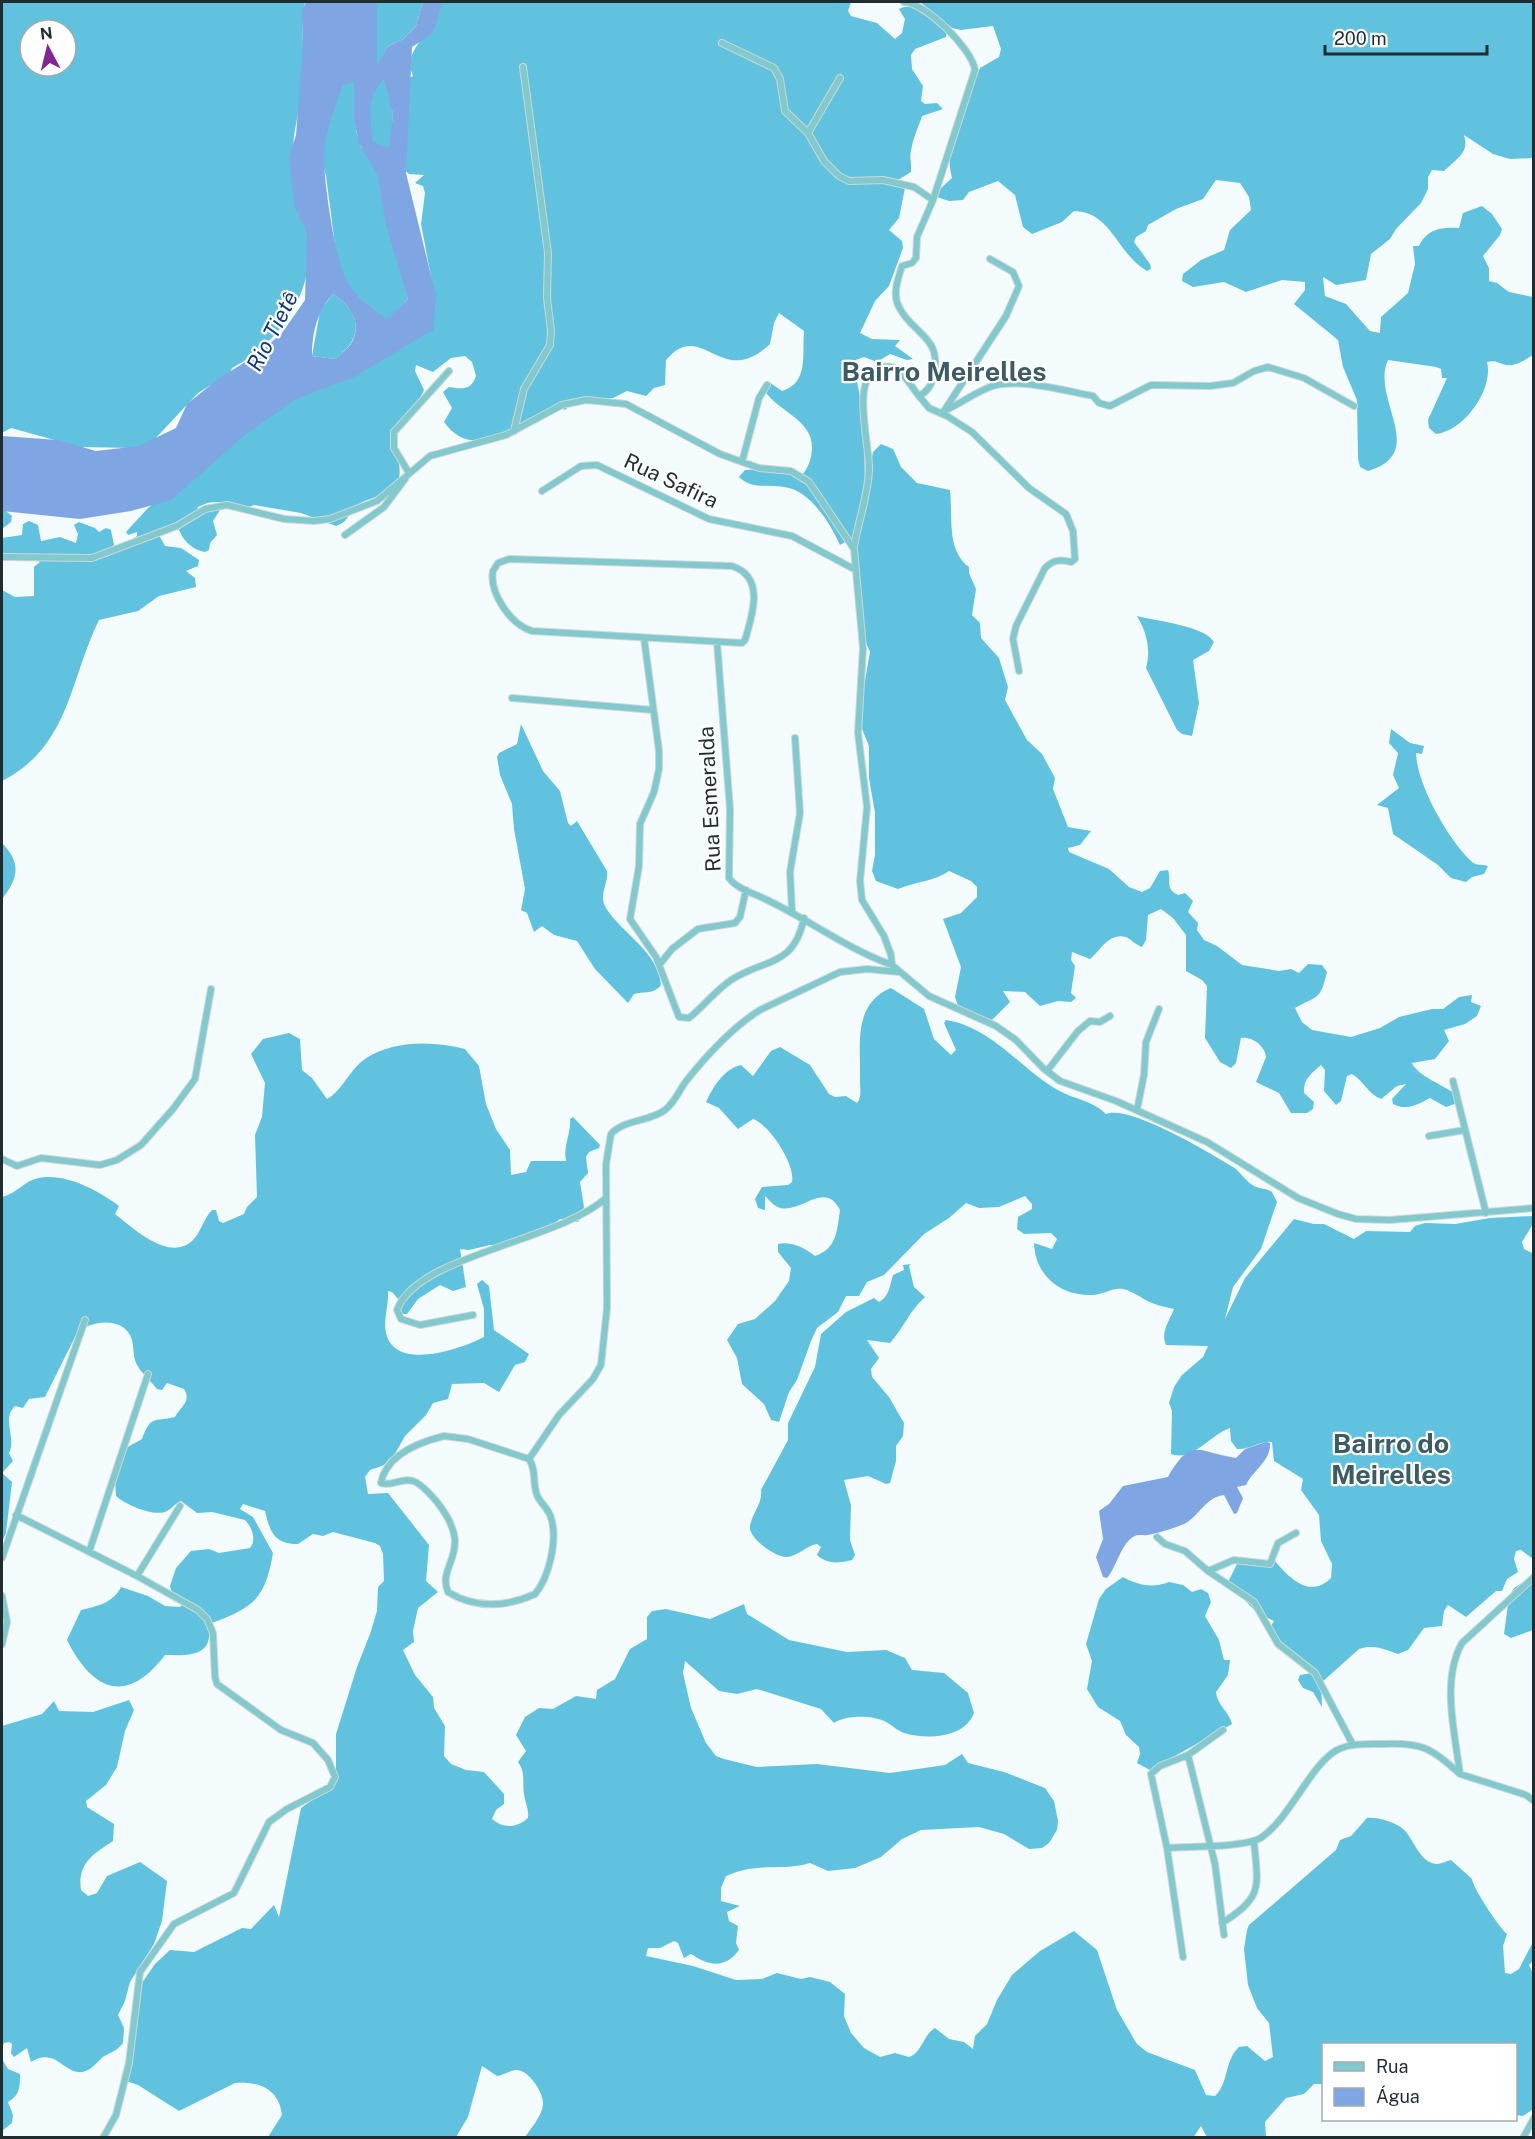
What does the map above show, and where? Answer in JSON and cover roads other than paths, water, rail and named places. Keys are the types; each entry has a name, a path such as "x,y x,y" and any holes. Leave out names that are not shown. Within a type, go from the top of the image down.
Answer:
{"street":[{"path":"904,2 919,6 946,29 967,52 974,65 974,77 962,103 933,200 915,244 916,258 912,263 902,266 896,288 899,308 924,334 934,351 933,378 928,390 919,396"},
{"path":"722,43 774,68 780,79 785,111 808,133 824,161 839,176 849,181 883,180 914,187 933,200"},
{"path":"514,431 525,389 550,345 548,253 523,67"},
{"path":"808,133 840,78"},
{"path":"943,412 1006,316 1019,286 1013,272 990,259"},
{"path":"891,965 891,955 884,936 862,900 860,881 867,807 858,733 863,648 854,549 868,477 869,450 862,395 864,381 872,371 891,367 902,372 929,408 943,412 981,440 1029,488 1062,510 1071,524 1075,559 1071,562 1062,559 1051,562 1045,568 1016,626 1013,639 1019,670"},
{"path":"943,412 979,392 1000,384 1019,384 1093,396 1099,403 1110,406 1151,385 1210,386 1233,382 1254,371 1268,367 1304,378 1354,406"},
{"path":"407,475 394,448 394,432 449,371"},
{"path":"742,462 759,398 766,385"},
{"path":"2,557 92,558 177,526 205,509 227,505 284,519 330,519 377,501 430,456 514,431 550,410 574,401 614,401 626,404 697,444 742,462 790,471 809,482 854,549"},
{"name":"Rua Safira","path":"542,491 581,466 597,465 709,519 796,537 856,570"},
{"path":"345,535 384,507 407,475"},
{"path":"509,559 736,567 746,574 751,582 754,609 744,641 717,642 644,638 536,632 523,628 512,618 496,592 492,577 494,568 502,561 509,559"},
{"path":"644,638 659,769 654,792 640,824 639,866 630,918 631,924 651,948 659,964 676,1012 686,1019 729,981 793,949 801,932 804,918"},
{"name":"Rua Esmeralda","path":"717,642 730,809 728,875 731,882 792,911 891,965 929,996 996,1026 1060,1081 1137,1110 1207,1142 1298,1198 1356,1219 1390,1220 1533,1208"},
{"path":"512,698 653,710"},
{"path":"792,911 790,872 800,813 795,738"},
{"path":"659,964 672,949 698,929 735,923 740,916 746,890"},
{"path":"530,1459 559,1415 593,1378 601,1365 607,1308 607,1152 611,1134 624,1125 649,1118 666,1110 695,1070 748,1017 840,972 867,969 900,972"},
{"path":"2,1159 17,1167 41,1158 100,1165 117,1160 141,1144 173,1109 195,1079 211,989"},
{"path":"1137,1110 1144,1075 1146,1042 1158,1010"},
{"path":"1047,1071 1078,1031 1090,1021 1100,1022 1110,1016"},
{"path":"1453,1081 1486,1213"},
{"path":"1428,1136 1465,1130"},
{"path":"473,1315 420,1325 401,1319 397,1310 400,1302 410,1291 447,1266 541,1234 591,1211 606,1198"},
{"path":"2,1558 57,1394 85,1320"},
{"path":"89,1552 148,1374"},
{"path":"444,1436 468,1439 530,1459 536,1477 536,1493 550,1514 553,1529 552,1546 540,1587 535,1594 523,1599 490,1605 453,1595 447,1589 446,1582 454,1558 456,1539 445,1513 416,1482 406,1480 385,1485 381,1480 411,1446 444,1436"},
{"path":"137,1576 180,1506"},
{"path":"16,1515 137,1576 198,1610 207,1619 214,1640 215,1681 281,1730 313,1743 332,1768 334,1782 326,1790 274,1817 258,1839 234,1893 180,1919 144,1964 138,1979 131,2049 122,2092 116,2115 103,2138"},
{"path":"1208,1571 1234,1560 1270,1564 1278,1544 1296,1533"},
{"path":"1157,1537 1164,1544 1185,1551 1208,1571 1254,1602 1278,1644 1311,1668 1353,1745"},
{"path":"1460,1774 1452,1691 1454,1657 1474,1630 1533,1578"},
{"path":"2,1596 7,1622 2,1644"},
{"path":"1183,1957 1167,1848 1150,1774 1160,1766 1188,1755 1223,1730"},
{"path":"1167,1848 1254,1842 1274,1827 1331,1754 1353,1745 1421,1745 1434,1752 1460,1774 1526,1796 1533,1801"},
{"path":"1188,1755 1210,1845 1224,1935"},
{"path":"1222,1923 1254,1896 1257,1888 1254,1842"},
{"path":"1523,2138 1533,2118"}],"water":[{"path":"306,2 377,2 377,65 387,47 403,39 416,26 423,2 442,2 433,33 412,47 406,173 436,296 433,330 352,378 296,399 246,434 171,500 131,511 80,519 2,511 2,436 58,440 96,451 139,446 176,428 187,404 218,379 255,356 282,333 305,300 307,233 295,207 289,157 296,135 303,47 302,11","holes":["384,79 393,114 389,148 373,142 370,116 371,101","354,81 354,118 359,143 378,176 386,225 408,299 387,319 365,302 347,281 338,257 331,223 324,153 330,123 343,86","333,294 344,303 349,308 356,327 351,344 336,359 312,356 316,323"]},
{"path":"1266,1442 1270,1443 1270,1449 1265,1460 1246,1485 1237,1487 1243,1498 1237,1513 1234,1514 1224,1495 1207,1503 1184,1524 1157,1533 1135,1536 1126,1544 1107,1578 1103,1577 1096,1557 1103,1539 1099,1511 1109,1504 1123,1486 1168,1477 1176,1464 1190,1451 1205,1451 1236,1458 1245,1449"}],"district":[{"name":"Bairro Meirelles","path":"944,372"},
{"name":"Bairro do Meirelles","path":"1391,1460"}],"water label":[{"name":"Rio Tietê","path":"272,331"}]}
